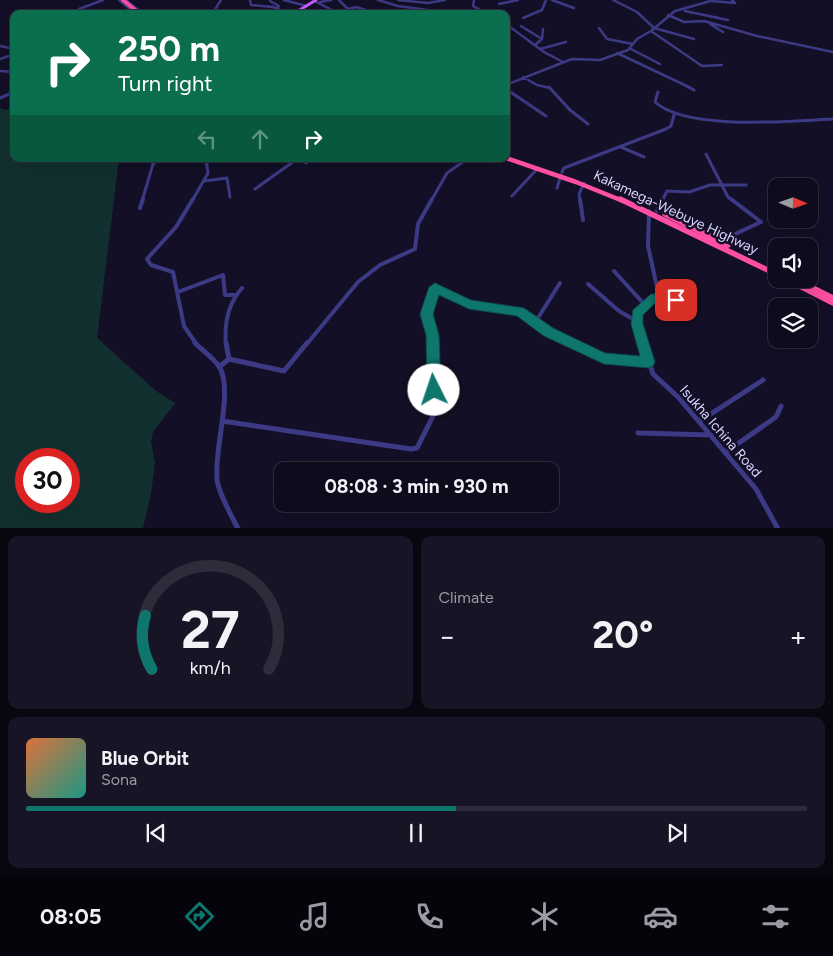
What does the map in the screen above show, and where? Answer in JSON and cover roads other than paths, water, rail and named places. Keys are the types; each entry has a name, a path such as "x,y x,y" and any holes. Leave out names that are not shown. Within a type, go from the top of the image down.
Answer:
{"highway":[{"path":"124,0 135,10"},
{"name":"Kakamega-Webuye Highway","path":"510,157 562,174 657,211 768,265"},
{"name":"Kakamega-Webuye Highway","path":"510,158 538,168 562,174 649,211 768,270"},
{"path":"804,288 833,303"},
{"path":"813,288 833,298"}],"main road":[{"path":"301,10 315,1"}],"street":[{"path":"79,9 103,0"},
{"path":"124,0 132,10"},
{"path":"250,0 251,5 283,10"},
{"path":"284,0 308,6"},
{"path":"315,1 331,0"},
{"path":"339,0 348,8"},
{"path":"378,0 398,6 428,10"},
{"path":"398,0 428,3 445,0"},
{"path":"474,0 473,6 480,10"},
{"path":"504,3 518,0"},
{"path":"523,18 542,10 546,0"},
{"path":"552,0 574,8"},
{"path":"613,0 637,12 654,28 694,39"},
{"path":"631,49 632,44 651,31 668,15 713,0 735,3 732,0"},
{"path":"270,1 279,6 277,8"},
{"path":"320,2 332,10"},
{"path":"345,10 355,7 365,10"},
{"path":"683,10 728,20"},
{"path":"668,15 686,22 710,22 757,36 833,52"},
{"path":"710,22 723,32"},
{"path":"521,26 542,39"},
{"path":"510,27 540,49 564,62"},
{"path":"599,28 607,38 632,44"},
{"path":"535,45 542,39 543,29"},
{"path":"651,31 702,66 722,65"},
{"path":"540,49 566,42"},
{"path":"510,83 575,58 600,60 631,49 660,64"},
{"path":"617,53 694,90"},
{"path":"523,77 537,85 549,87 573,112 588,124"},
{"path":"510,92 546,116"},
{"path":"658,92 656,104 659,109 674,115 769,122 833,119"},
{"path":"558,188 564,168 667,130 671,126 674,115"},
{"path":"621,147 631,153 644,157"},
{"path":"706,154 728,197 762,223 720,241"},
{"path":"140,208 155,162"},
{"path":"206,162 208,173 176,227 147,259 151,265 173,272 184,326 191,339 219,367 225,399 218,438 217,481 238,528"},
{"path":"255,189 293,162"},
{"path":"229,358 284,370 358,282 380,265 415,249 418,224 447,173 463,162"},
{"path":"512,196 538,168"},
{"path":"204,181 227,178 230,197"},
{"path":"582,220 579,194 584,183"},
{"path":"657,211 667,191 689,192 710,185 746,185"},
{"path":"588,284 619,311 636,321 637,313 658,289 648,246 649,211"},
{"path":"614,271 644,304"},
{"path":"178,292 223,275 225,294 235,295"},
{"path":"536,321 560,283"},
{"path":"222,421 401,448 417,448 435,412 432,335 427,314 435,287 469,304 517,310 536,321 553,335 604,359 649,362"},
{"path":"229,358 226,347 226,323 235,295 242,288"},
{"path":"651,299 674,300 690,296"},
{"name":"Isukha Ichina Road","path":"636,321 649,362 657,378 672,390 700,421 756,489 778,528"},
{"path":"219,367 229,358"},
{"path":"700,421 763,380"},
{"path":"726,452 776,417 781,406"},
{"path":"638,433 711,435"}]}
